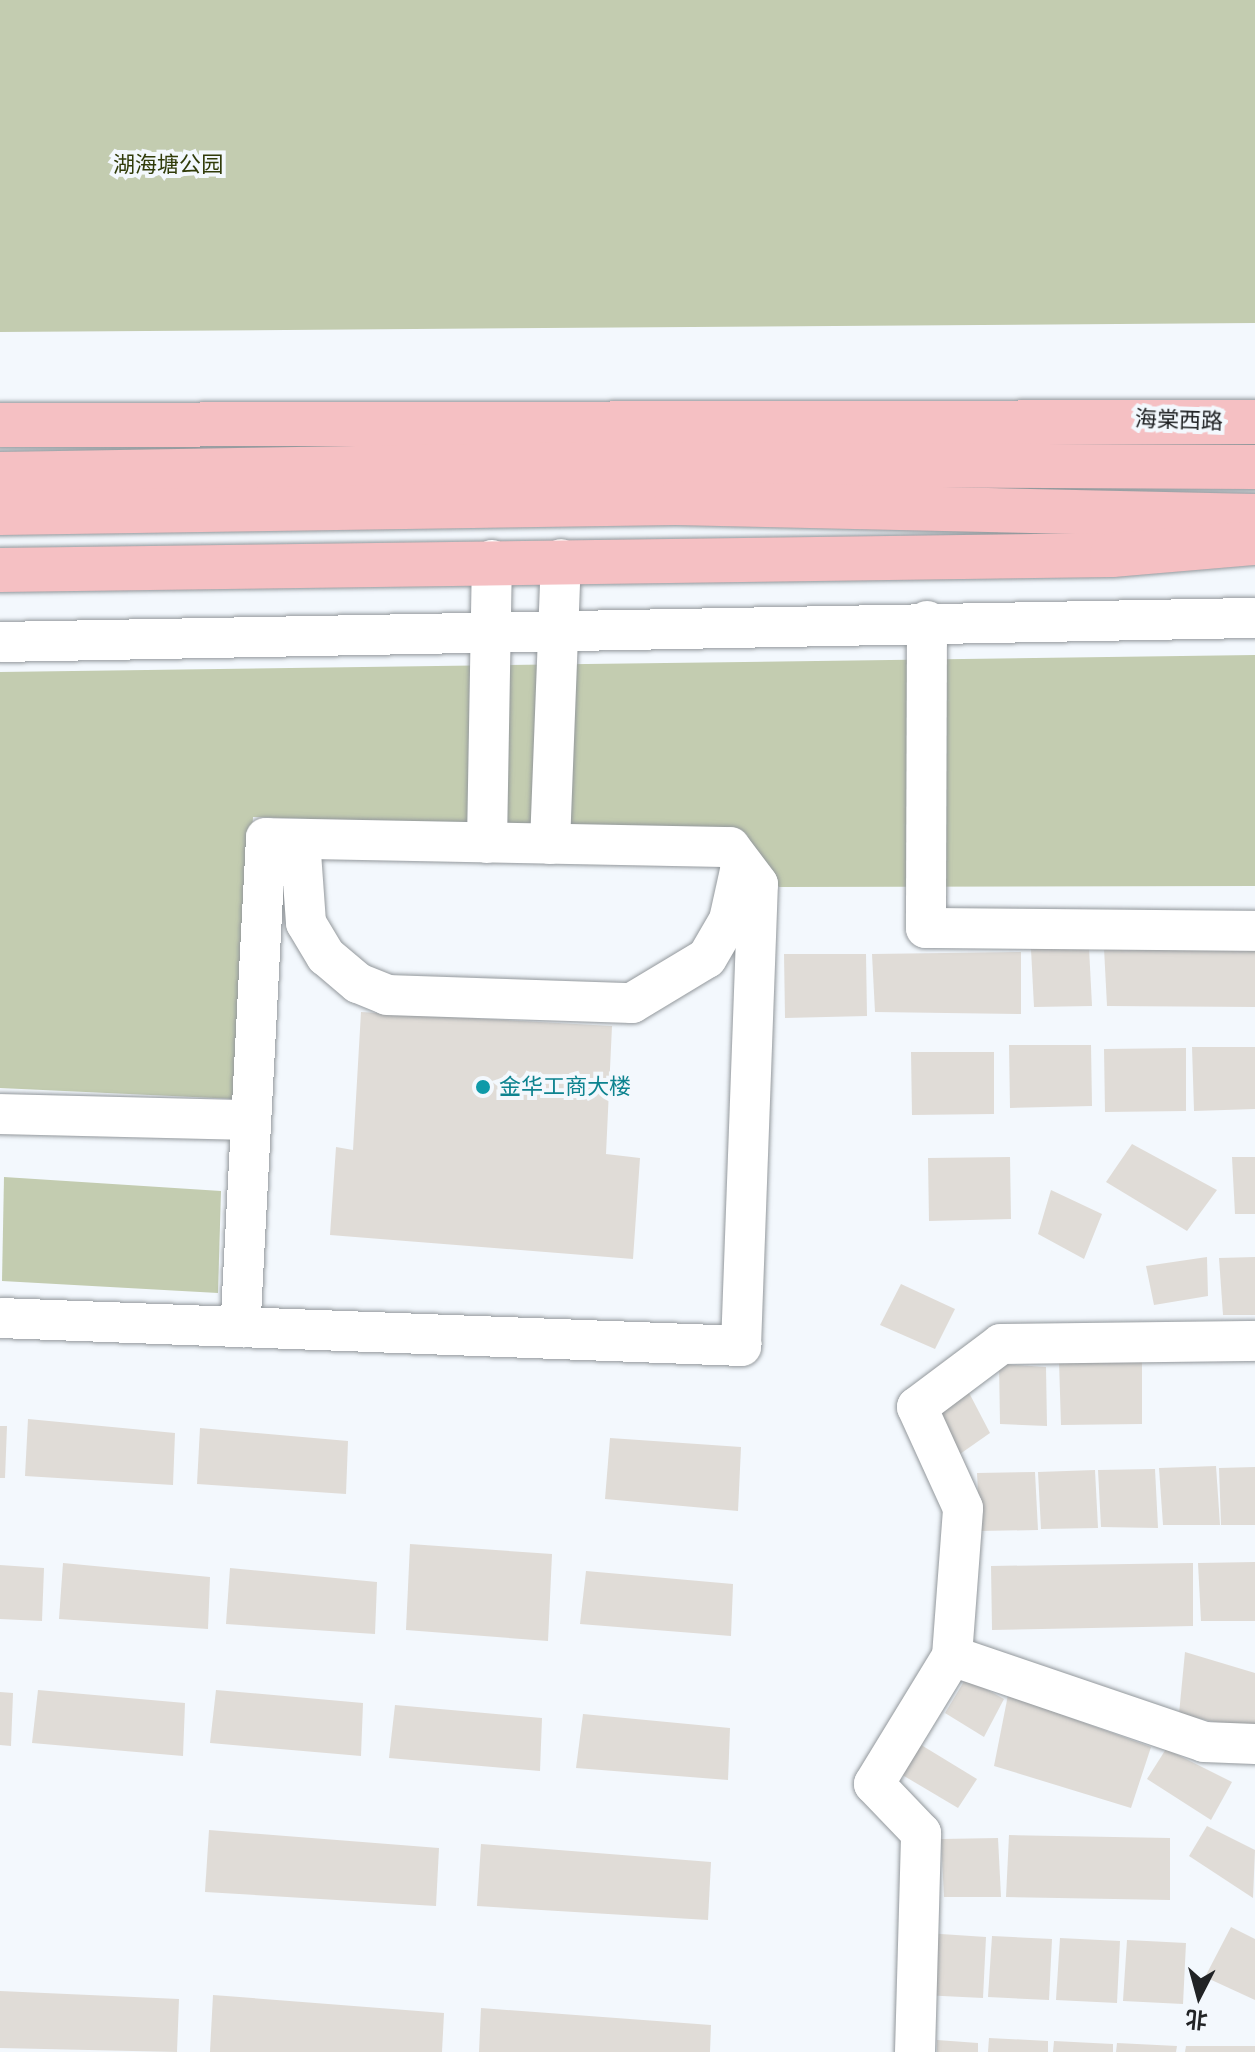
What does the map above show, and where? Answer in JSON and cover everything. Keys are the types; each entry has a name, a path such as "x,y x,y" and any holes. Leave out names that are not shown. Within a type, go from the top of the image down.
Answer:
{"main road":[{"path":"0,405 293,405 380,423"},
{"name":"海棠西路","path":"380,423 1102,417 1255,422"},
{"path":"0,425 380,423"},
{"path":"0,474 598,464 1255,467"},
{"path":"0,513 676,503 1255,516"},
{"path":"0,570 561,559 1112,555 1255,543"}],"lane":[{"path":"550,844 561,559"},
{"path":"487,843 492,560"},
{"path":"0,642 927,621 1255,618"},
{"path":"927,621 926,928 1255,931"},
{"path":"0,1318 741,1346 758,884 730,847 266,838 240,1327"},
{"path":"300,839 306,923 326,956 358,983 387,995 632,1003 707,958 729,920 742,863"},
{"path":"0,1114 251,1120"},
{"path":"915,2052 921,1833 874,1784 952,1656 963,1508 917,1407 1001,1344 1255,1341"},
{"path":"952,1656 1204,1742 1255,1744"}],"green space":[{"name":"湖海塘公园","path":"0,0 1255,0 1255,323 0,332"},
{"path":"1255,655 1255,886 779,887 738,834 253,817 236,1099 0,1088 0,672"},
{"path":"4,1177 221,1191 218,1293 2,1281"}],"building":[{"path":"1255,946 1255,1007 1107,1006 1104,948"},
{"path":"1089,948 1092,1006 1034,1007 1031,949"},
{"path":"1021,952 1021,1014 875,1012 872,954"},
{"path":"784,954 866,954 867,1016 785,1018"},
{"name":"金华工商大楼","path":"361,1012 612,1026 606,1154 640,1158 633,1259 330,1235 336,1147 353,1150"},
{"path":"1009,1045 1091,1045 1092,1106 1010,1108"},
{"path":"1192,1047 1255,1047 1255,1109 1194,1111"},
{"path":"1186,1048 1186,1111 1105,1112 1104,1049"},
{"path":"911,1052 994,1052 994,1114 912,1115"},
{"path":"1132,1144 1217,1190 1187,1231 1106,1182"},
{"path":"1010,1157 1011,1219 929,1221 928,1158"},
{"path":"1232,1157 1255,1157 1255,1214 1235,1214"},
{"path":"1051,1190 1102,1214 1084,1259 1038,1234"},
{"path":"1207,1257 1208,1296 1154,1305 1146,1266"},
{"path":"1255,1257 1255,1315 1223,1315 1219,1258"},
{"path":"901,1284 955,1309 935,1349 880,1325"},
{"path":"1059,1362 1142,1362 1142,1424 1061,1425"},
{"path":"999,1364 1046,1367 1047,1426 1000,1424"},
{"path":"966,1387 990,1433 960,1454 938,1410"},
{"path":"28,1419 175,1433 173,1485 25,1476"},
{"path":"0,1426 7,1426 5,1478 0,1478"},
{"path":"200,1428 348,1441 346,1494 197,1484"},
{"path":"610,1438 741,1447 738,1511 605,1499"},
{"path":"1216,1466 1220,1525 1163,1525 1159,1468"},
{"path":"1255,1467 1255,1525 1221,1525 1219,1468"},
{"path":"1155,1469 1158,1528 1101,1527 1098,1470"},
{"path":"1095,1470 1098,1528 1041,1529 1038,1472"},
{"path":"1035,1472 1038,1530 980,1531 977,1473"},
{"path":"410,1544 552,1554 548,1641 406,1630"},
{"path":"1255,1562 1255,1621 1201,1621 1198,1563"},
{"path":"63,1563 210,1577 208,1629 59,1619"},
{"path":"1193,1563 1193,1626 992,1630 991,1566"},
{"path":"0,1565 44,1568 42,1621 0,1619"},
{"path":"230,1568 377,1582 375,1634 226,1624"},
{"path":"586,1571 733,1584 731,1636 580,1624"},
{"path":"1185,1652 1255,1673 1255,1731 1179,1714"},
{"path":"966,1678 1004,1699 984,1737 945,1713"},
{"path":"38,1690 185,1703 183,1756 32,1743"},
{"path":"216,1690 363,1703 361,1756 210,1743"},
{"path":"0,1692 13,1693 11,1746 0,1745"},
{"path":"1008,1695 1151,1747 1131,1808 994,1766"},
{"path":"395,1705 542,1718 540,1771 389,1758"},
{"path":"583,1714 730,1728 728,1780 576,1768"},
{"path":"913,1740 977,1779 958,1808 894,1770"},
{"path":"1166,1749 1232,1782 1211,1820 1147,1779"},
{"path":"1207,1826 1255,1850 1253,1898 1189,1856"},
{"path":"209,1830 439,1848 436,1906 205,1892"},
{"path":"1009,1835 1170,1838 1170,1900 1006,1897"},
{"path":"998,1838 1001,1897 944,1897 941,1839"},
{"path":"481,1844 711,1862 708,1920 477,1906"},
{"path":"1231,1927 1255,1939 1255,2000 1205,1977"},
{"path":"926,1933 986,1937 983,1998 922,1995"},
{"path":"992,1936 1052,1939 1049,2000 988,1997"},
{"path":"1060,1938 1120,1941 1117,2003 1056,2000"},
{"path":"1127,1940 1186,1943 1183,2004 1123,2001"},
{"path":"0,1991 179,1999 177,2052 0,2048"},
{"path":"213,1995 444,2013 442,2052 210,2052"},
{"path":"481,2008 711,2025 710,2052 479,2052"},
{"path":"989,2038 1048,2041 1048,2052 988,2052"},
{"path":"937,2040 978,2043 978,2052 937,2052"},
{"path":"1054,2041 1113,2044 1113,2052 1053,2052"},
{"path":"1117,2043 1177,2046 1176,2052 1116,2052"},
{"path":"1186,2046 1255,2046 1255,2052 1185,2052"}],"place":[{"name":"金华工商大楼","path":"483,1087"}]}
